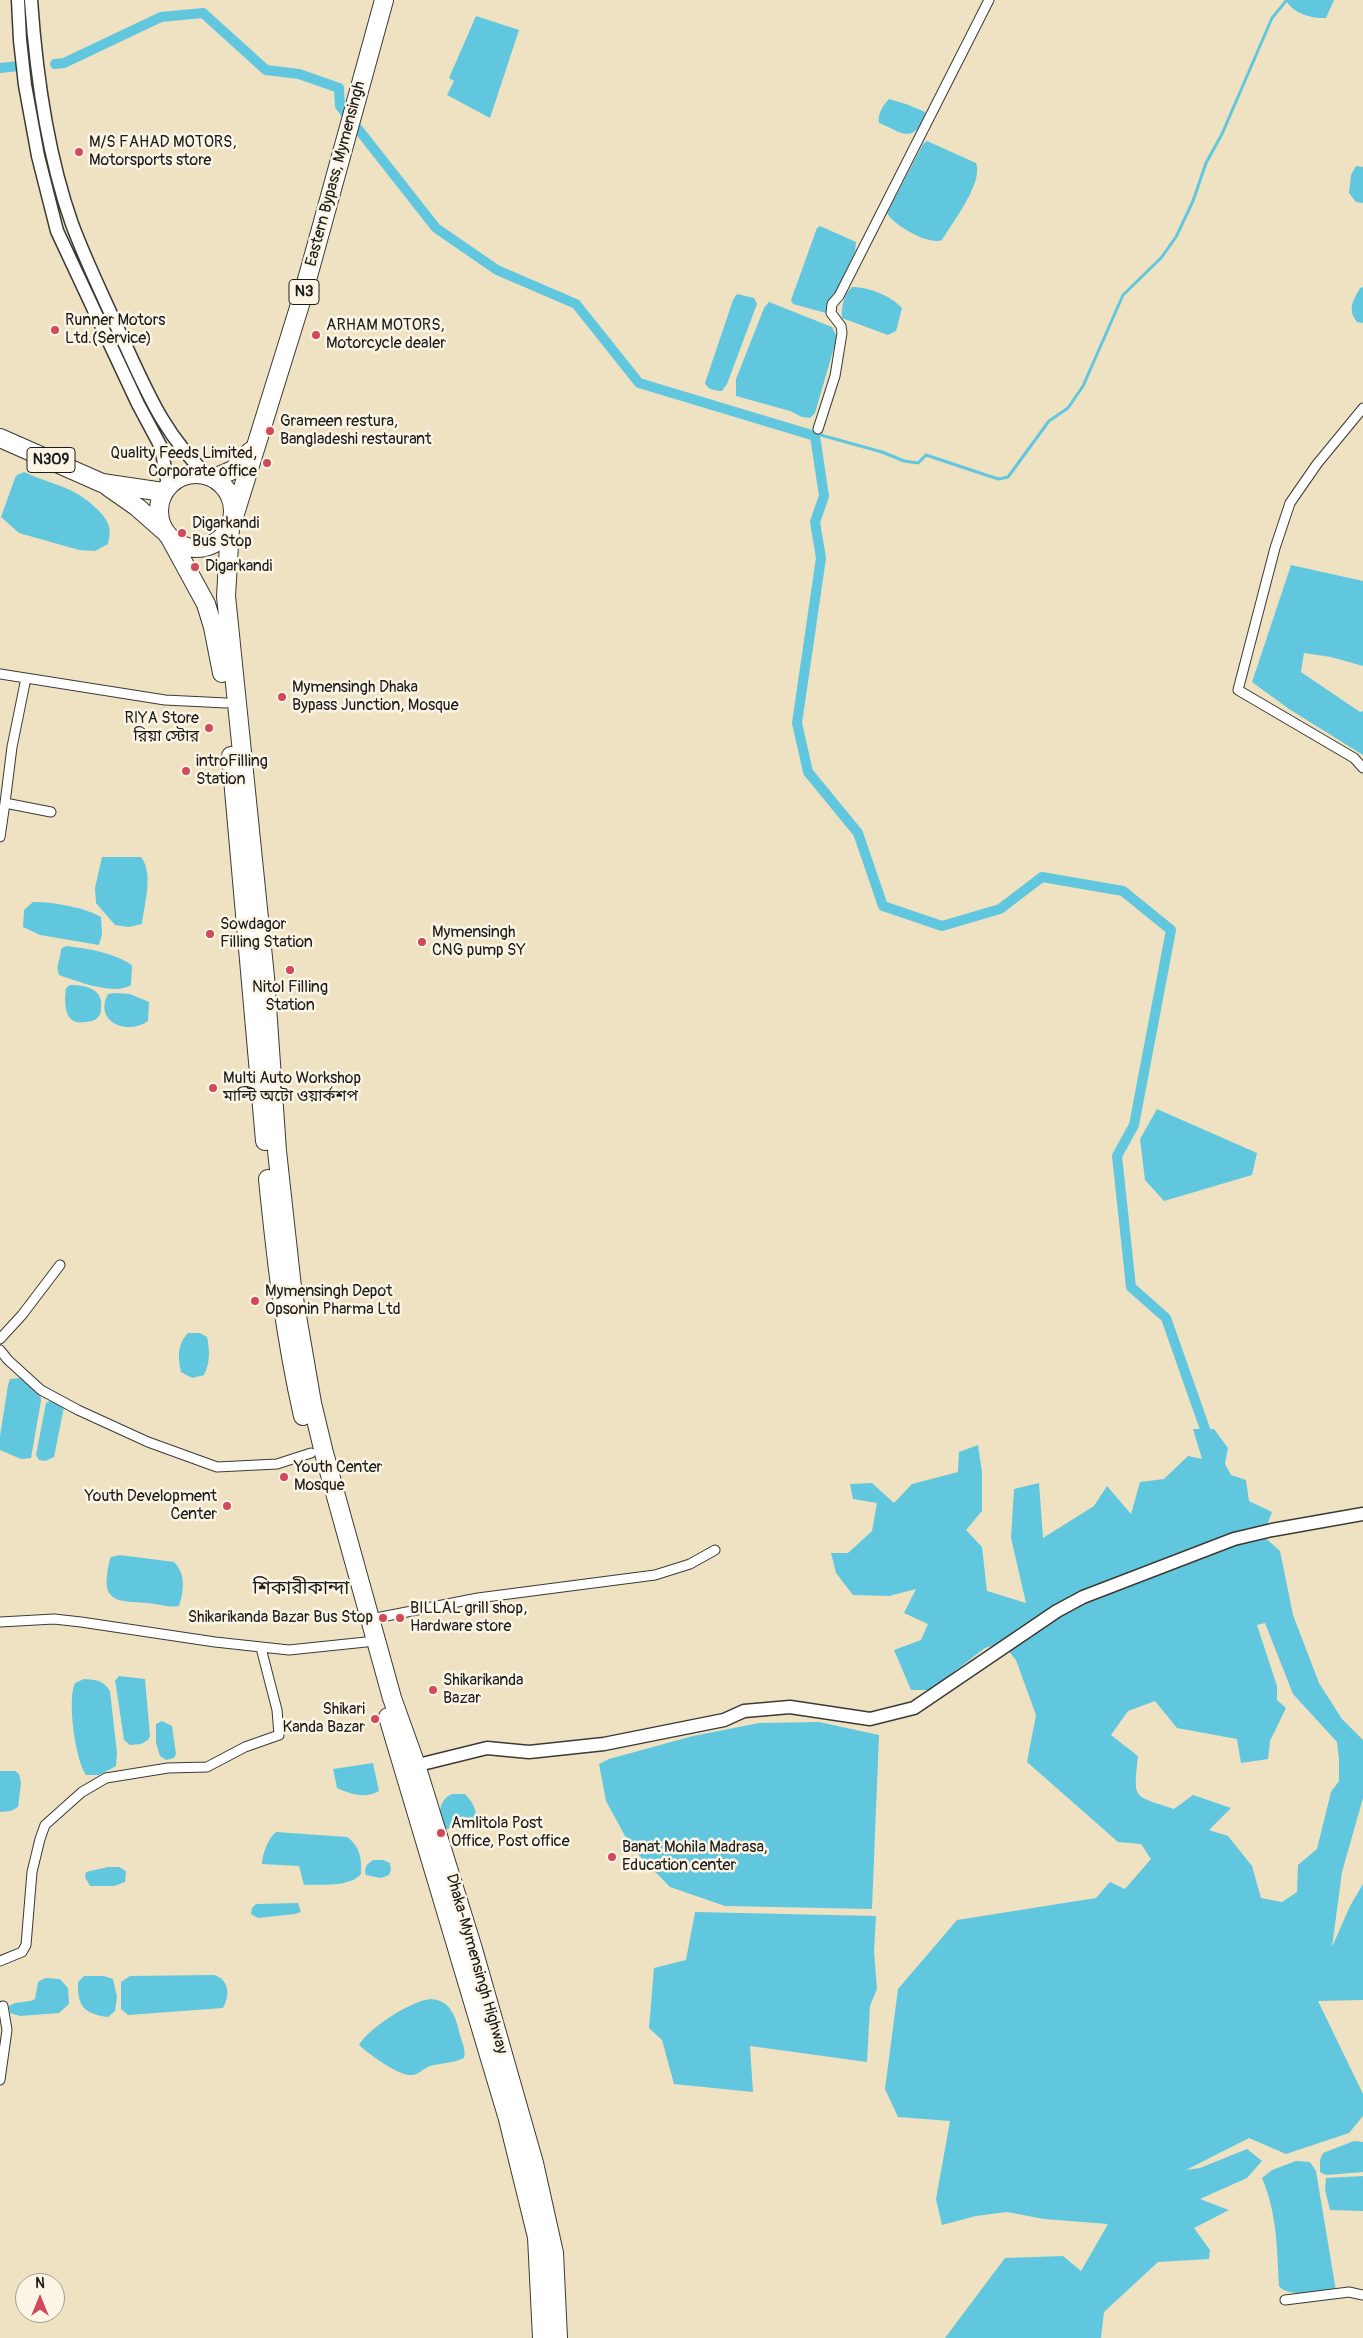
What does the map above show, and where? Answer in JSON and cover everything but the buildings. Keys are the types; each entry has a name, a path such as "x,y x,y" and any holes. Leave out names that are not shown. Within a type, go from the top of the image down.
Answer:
{"highway":[{"name":"Eastern Bypass, Mymensingh","path":"231,524 302,298 384,0"},
{"name":"N309","path":"0,438 102,483 137,507 167,535"},
{"name":"N3","path":"211,477 233,470 240,464 258,439"},
{"name":"N3","path":"191,474 211,477 222,484 232,500 231,524 223,538 202,548 190,548 179,545 167,535 158,511 166,489 183,476 191,474"},
{"name":"N309","path":"102,483 166,489"},
{"name":"Dhaka-Mymensingh Highway","path":"231,524 226,596 265,977 277,1151 292,1288 312,1403 324,1453 392,1698 424,1836 510,2128 536,2237 542,2338"},
{"name":"Dhaka-Mymensingh Highway","path":"167,535 206,604 218,648 226,703 278,1276 291,1363 311,1453 366,1642 472,1949 543,2199 554,2253 558,2338"}],"main road":[{"path":"18,0 25,85 38,156 57,231 138,404 161,447 166,489"},
{"path":"31,0 37,65 49,138 71,222 86,262 153,404 176,443 211,477"},
{"path":"409,1767 487,1748 529,1752 604,1744 724,1720 744,1711 790,1707 870,1719 914,1708 1083,1596 1234,1539 1272,1530 1363,1514"}],"street":[{"path":"818,428 834,376 842,333 842,326 831,313 832,304 839,296 870,238 988,0"},
{"path":"1363,408 1317,464 1290,503 1275,548 1238,690 1354,758 1363,768"},
{"path":"0,674 165,700 226,703"},
{"path":"0,837 12,747 26,678"},
{"path":"5,803 51,812"},
{"path":"0,1339 22,1315 60,1265"},
{"path":"0,1350 8,1360 41,1390 148,1442 217,1467 277,1464 311,1453"},
{"path":"371,1619 468,1600 655,1574 690,1564 715,1550"},
{"path":"0,1622 54,1619 261,1648 289,1650 366,1642"},
{"path":"0,1961 22,1952 26,1945 31,1908 32,1872 45,1825 82,1792 106,1778 168,1768 207,1767 245,1747 280,1735 277,1710 261,1648"},
{"path":"0,2080 7,2030 3,2006"},
{"path":"1285,2300 1349,2292 1363,2295"}],"water":[{"path":"1286,0 1334,0 1326,18 1321,18 1298,12"},
{"path":"476,16 519,30 490,118 447,95 454,81 449,78"},
{"path":"889,99 925,112 922,122 915,131 905,134 879,123 881,110"},
{"path":"927,141 976,163 977,171 966,202 942,240 936,241 912,233 896,223 887,213 923,144"},
{"path":"1356,166 1363,167 1363,203 1356,202 1349,193 1351,175"},
{"path":"820,226 856,242 855,252 826,313 793,304 791,300 817,228"},
{"path":"852,287 879,293 902,308 896,331 888,335 842,318 844,301"},
{"path":"1363,287 1363,323 1357,322 1352,313 1352,305 1360,288"},
{"path":"737,294 754,298 757,304 727,384 722,391 714,390 705,383 733,300"},
{"path":"769,302 832,327 837,337 815,413 810,418 736,396 736,379 764,308"},
{"path":"24,472 80,495 88,501 107,521 110,533 108,544 95,551 79,550 19,533 1,517 15,478"},
{"path":"1291,565 1363,581 1363,666 1331,657 1304,653 1301,672 1360,712 1363,711 1363,755 1289,709 1252,682"},
{"path":"102,857 141,857 145,864 148,880 142,924 129,927 115,925 96,903 95,888"},
{"path":"33,902 68,906 101,917 102,934 99,945 40,935 23,927 24,910"},
{"path":"66,946 100,952 117,957 132,965 131,985 124,988 105,988 85,984 59,975 58,968 61,949"},
{"path":"70,985 88,987 100,997 101,1010 95,1020 78,1022 69,1017 65,1000 66,988"},
{"path":"108,994 130,994 149,1002 148,1021 131,1027 115,1024 105,1012"},
{"path":"1157,1109 1257,1153 1252,1175 1164,1201 1145,1180 1140,1139"},
{"path":"188,1333 200,1333 207,1337 209,1347 209,1357 204,1375 192,1378 181,1372 179,1361 180,1347"},
{"path":"20,1378 40,1391 41,1401 31,1458 21,1459 0,1450 0,1436 8,1385 10,1379"},
{"path":"50,1401 64,1407 54,1457 45,1461 39,1460 36,1455 46,1403"},
{"path":"1193,1429 1214,1429 1228,1448 1225,1464 1231,1475 1246,1480 1249,1501 1272,1512 1263,1536 1280,1551 1293,1615 1319,1683 1342,1719 1363,1740 1363,1798 1342,1872 1332,1947 1350,1906 1363,1884 1363,2000 1318,2001 1363,2094 1363,2116 1349,2133 1286,2154 1249,2138 1186,2170 1200,2168 1247,2149 1262,2161 1247,2178 1200,2199 1229,2210 1194,2228 1210,2250 1209,2259 1158,2262 1104,2312 1101,2338 945,2338 1005,2258 1063,2256 1081,2271 1108,2224 1044,2219 1007,2212 976,2216 942,2225 936,2199 950,2121 898,2117 885,2089 898,1989 957,1920 1096,1898 1110,1882 1125,1889 1151,1859 1141,1844 1118,1842 1027,1762 1036,1715 1016,1660 1006,1648 995,1645 985,1648 930,1690 911,1690 894,1650 921,1640 928,1624 904,1613 916,1589 889,1596 853,1595 836,1573 831,1553 848,1553 872,1531 877,1503 853,1499 850,1484 872,1483 894,1503 912,1484 958,1472 959,1452 978,1445 982,1472 982,1511 966,1530 982,1547 987,1591 1026,1603 1011,1538 1014,1489 1039,1483 1043,1538 1094,1506 1107,1486 1131,1514 1140,1482 1164,1479 1188,1456 1202,1459","holes":["1265,1623 1293,1694 1337,1742 1339,1781 1331,1792 1317,1849 1298,1865 1297,1892 1282,1902 1261,1898 1252,1866 1228,1836 1209,1830 1231,1808 1193,1795 1174,1809 1143,1798 1136,1789 1138,1756 1111,1735 1128,1711 1155,1701 1177,1728 1237,1739 1241,1763 1268,1759 1270,1741 1286,1708 1277,1700 1277,1686 1257,1625"]},
{"path":"120,1555 174,1562 181,1572 183,1583 179,1606 125,1601 113,1597 107,1585 108,1566 111,1557"},
{"path":"119,1676 145,1679 150,1736 148,1740 141,1744 130,1745 124,1740 115,1681"},
{"path":"84,1679 99,1681 110,1691 117,1753 116,1766 99,1775 86,1775 82,1767 73,1729 73,1691 75,1683"},
{"path":"162,1721 172,1726 176,1754 174,1758 166,1760 160,1756 156,1743 156,1724"},
{"path":"819,1722 879,1735 872,1909 725,1906 670,1887 631,1847 606,1801 599,1764 609,1759 693,1736 759,1723"},
{"path":"373,1763 379,1791 363,1795 352,1794 337,1788 333,1769"},
{"path":"0,1771 15,1771 19,1774 21,1783 18,1807 11,1811 0,1812"},
{"path":"452,1794 465,1794 471,1801 476,1812 473,1825 445,1829 442,1825 440,1810 444,1800"},
{"path":"276,1832 347,1837 355,1844 359,1853 361,1874 342,1883 304,1885 299,1866 262,1864 266,1847 270,1838"},
{"path":"373,1860 383,1860 390,1863 391,1870 389,1875 381,1878 366,1875 366,1866"},
{"path":"108,1867 119,1867 126,1871 125,1882 114,1886 90,1886 85,1877 86,1872"},
{"path":"298,1903 301,1912 295,1914 258,1918 251,1914 252,1908 256,1904"},
{"path":"695,1912 876,1916 874,1952 877,1989 870,2006 867,2062 750,2046 753,2092 674,2084 662,2040 649,2028 654,1968 686,1960"},
{"path":"214,1975 226,1984 227,1998 223,2008 128,2015 121,2009 121,1982 130,1976"},
{"path":"84,1976 104,1976 113,1979 117,1997 115,2011 108,2017 93,2014 84,2008 81,2003 78,1982"},
{"path":"45,1978 60,1979 68,1988 69,2004 59,2013 20,2016 10,2013 9,2006 12,2004 35,1999 38,1982"},
{"path":"431,1999 438,2000 452,2011 464,2046 464,2058 430,2066 413,2075 407,2075 384,2064 359,2045 364,2038 391,2016 412,2005"},
{"path":"1354,2141 1363,2142 1363,2172 1326,2175 1320,2172 1320,2160 1323,2153"},
{"path":"1296,2161 1310,2162 1316,2171 1336,2291 1297,2293 1283,2290 1279,2286 1277,2245 1271,2204 1262,2178 1272,2170"},
{"path":"1363,2176 1363,2211 1330,2210 1325,2190 1326,2178"}],"waterway":[{"path":"815,436 817,434 882,452 904,461 918,463 926,455 999,479 1008,477 1049,421 1068,408 1083,386 1123,295 1161,258 1176,237 1193,201 1206,163 1222,134 1272,18 1286,1"},
{"path":"55,64 64,63 161,17 203,13 266,70 299,74 339,88 340,106 436,228 497,270 576,304 639,383 815,436 824,496 815,522 821,558 797,723 808,772 858,833 883,906 942,926 1000,909 1042,877 1123,891 1171,930 1134,1125 1117,1156 1131,1287 1166,1318 1205,1429"},
{"path":"0,68 19,66"}],"place":[{"name":"M/S FAHAD MOTORS, Motorsports store","path":"79,152"},
{"name":"Runner Motors Ltd.(Service)","path":"55,330"},
{"name":"ARHAM MOTORS, Motorcycle dealer","path":"316,335"},
{"name":"Grameen restura, Bangladeshi restaurant","path":"270,431"},
{"name":"Quality Feeds Limited, Corporate office","path":"267,463"},
{"name":"Digarkandi Bus Stop","path":"182,533"},
{"name":"Digarkandi","path":"195,567"},
{"name":"Mymensingh Dhaka Bypass Junction, Mosque","path":"282,697"},
{"name":"RIYA Store রিয়া স্টোর","path":"209,728"},
{"name":"introFilling Station","path":"186,771"},
{"name":"Sowdagor Filling Station","path":"210,934"},
{"name":"Mymensingh CNG pump SY","path":"422,942"},
{"name":"Nitol Filling Station","path":"290,970"},
{"name":"Multi Auto Workshop মাল্টি অটো ওয়ার্কশপ","path":"213,1088"},
{"name":"Mymensingh Depot Opsonin Pharma Ltd","path":"255,1301"},
{"name":"Youth Center Mosque","path":"284,1477"},
{"name":"Youth Development Center","path":"227,1506"},
{"name":"Shikarikanda Bazar Bus Stop","path":"383,1618"},
{"name":"BILLAL grill shop, Hardware store","path":"400,1618"},
{"name":"Shikarikanda Bazar","path":"433,1690"},
{"name":"Shikari Kanda Bazar","path":"375,1719"},
{"name":"Amlitola Post Office, Post office","path":"441,1833"},
{"name":"Banat Mohila Madrasa, Education center","path":"612,1857"}],"district":[{"name":"শিকারীকান্দা","path":"301,1589"}]}
